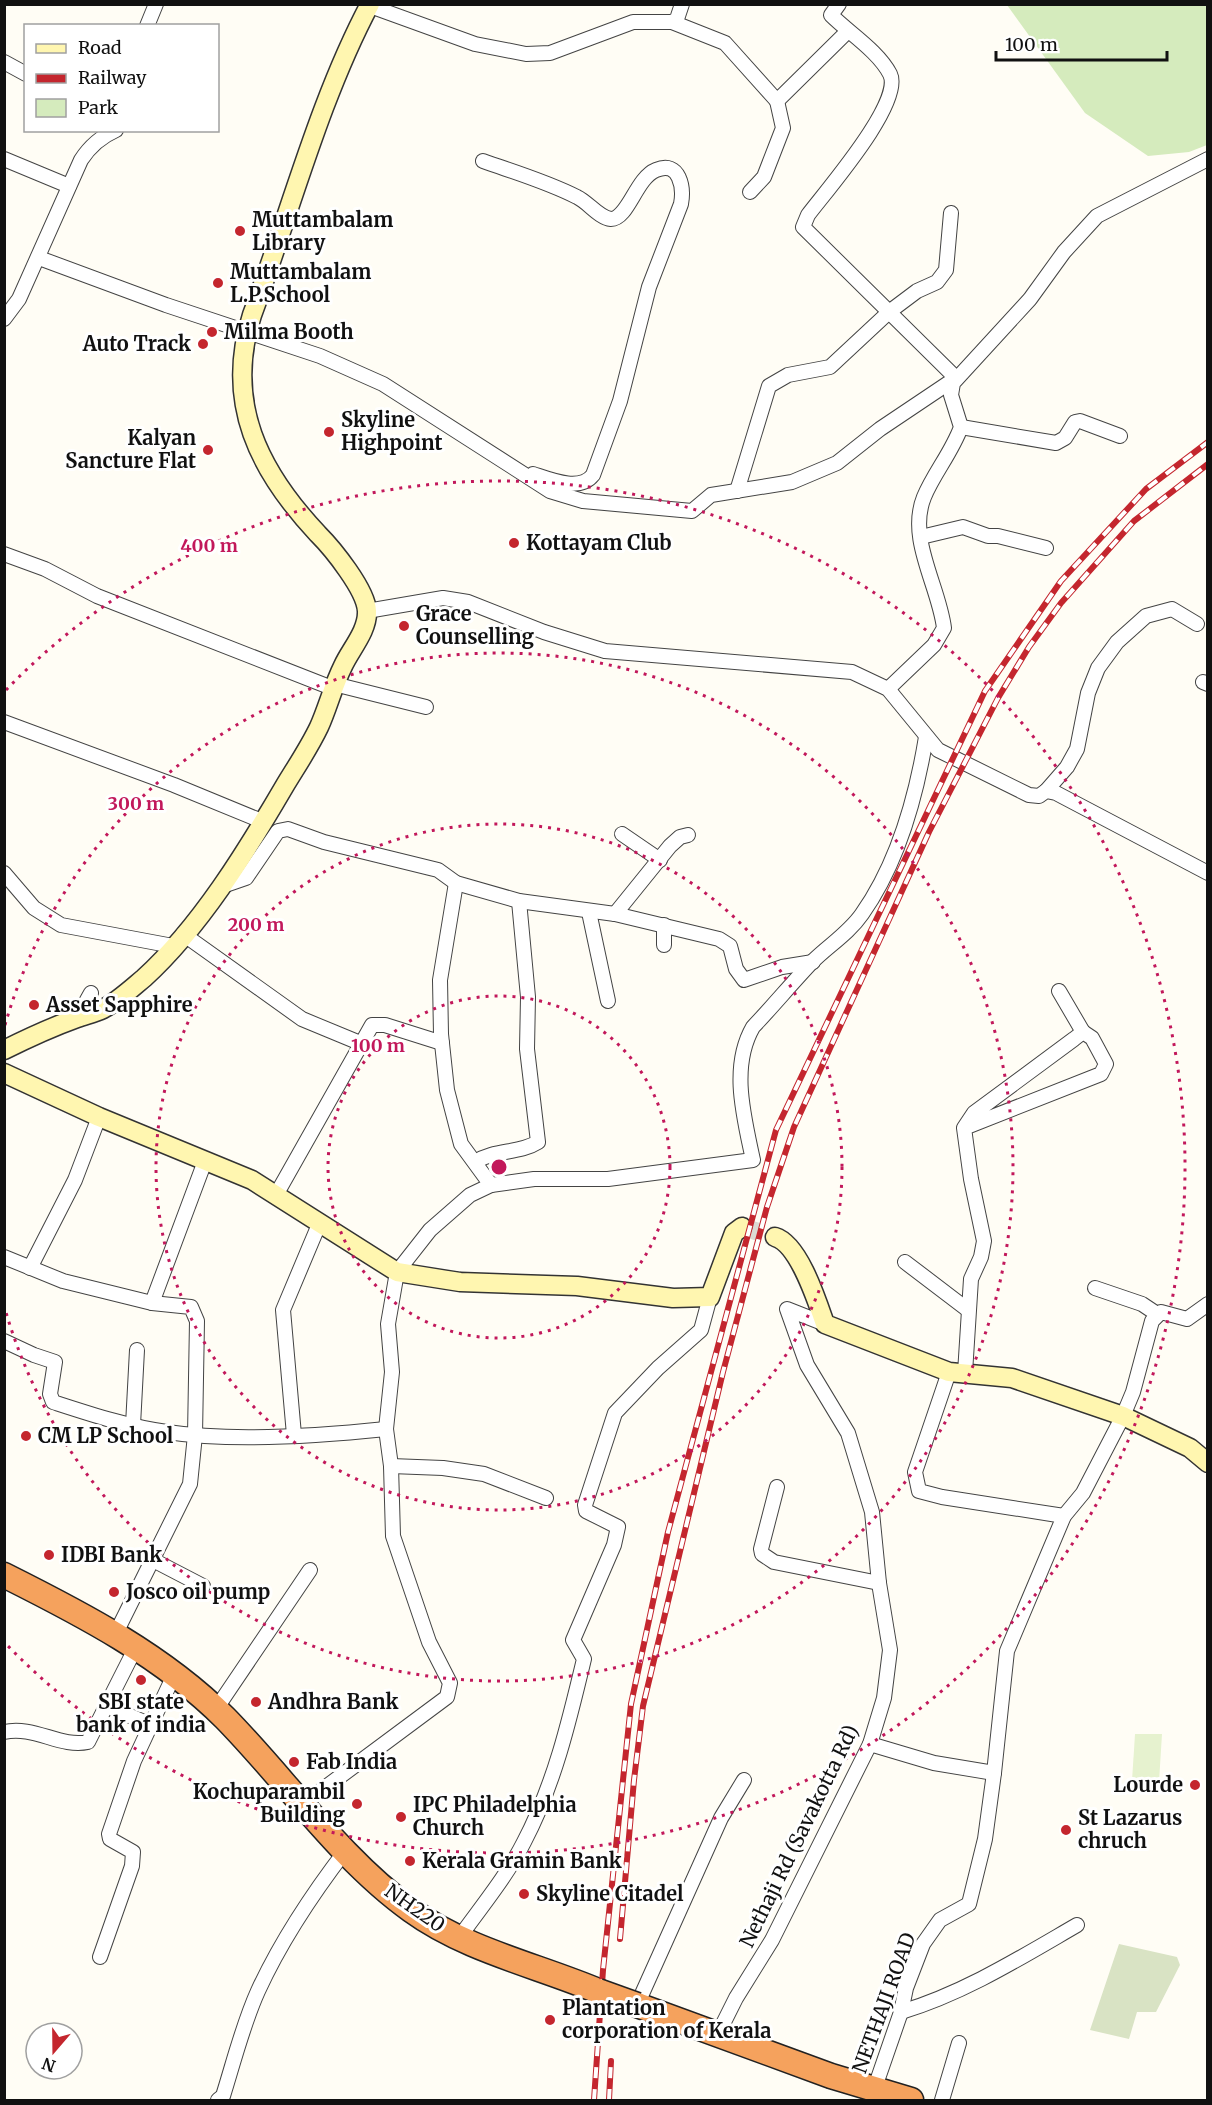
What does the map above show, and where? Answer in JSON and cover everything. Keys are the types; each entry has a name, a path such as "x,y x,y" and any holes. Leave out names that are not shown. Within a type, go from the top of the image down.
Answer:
{"highway":[{"name":"NH220","path":"4,1575 136,1647 216,1709 346,1850 404,1905 425,1920 459,1938 717,2036 874,2090 911,2100"}],"main road":[{"path":"4,1050 77,1018 104,1009 144,978 178,940 219,888 264,822 320,726 333,686 363,630 368,611 347,567 288,500 262,461 252,439 246,415 244,385 246,332 331,92 357,27 370,5"},
{"path":"4,1073 99,1117 252,1180 383,1265 398,1272 460,1282 577,1286 673,1298 710,1297 734,1233 742,1227"},
{"path":"775,1237 785,1241 802,1268 825,1324 957,1373 1012,1378 1123,1416 1190,1448 1208,1463"}],"street":[{"path":"148,24 156,4"},
{"path":"672,22 677,19 682,4"},
{"path":"839,4 831,15 872,52 890,74 892,90 868,135 808,215 803,227 956,378"},
{"path":"370,5 475,44 526,54 550,52 633,22 672,22 725,43 777,101 783,128 764,177 750,192"},
{"path":"777,101 848,31"},
{"path":"4,62 24,73"},
{"path":"4,319 19,299 69,186 89,148 106,132"},
{"path":"4,159 69,186"},
{"path":"39,258 166,305 320,356 383,384 550,491 583,501 692,511 711,495 792,482 837,463 880,429 956,378 1030,299 1064,252 1097,216 1208,159"},
{"path":"483,161 575,195 607,218 616,218 624,212 634,191 655,170 664,168 673,171 681,179 683,191 681,204 649,287 620,401 594,475 584,483 570,484 520,470"},
{"path":"737,491 770,386 788,375 830,367 889,312 917,291 937,282 946,270 951,213"},
{"path":"4,294 19,299"},
{"path":"888,689 934,645 944,628 921,537 920,516 924,497 961,427 951,395 956,378"},
{"path":"961,427 1056,442 1065,438 1075,422 1080,421 1120,436"},
{"path":"921,537 963,527 988,536 998,536 1046,548"},
{"path":"4,554 45,569 97,596 333,686 426,707"},
{"path":"368,611 443,598 468,602 544,632 605,651 852,672 888,689 938,750 1029,795 1039,796 1067,767 1077,749 1088,693 1098,668 1117,642 1146,616 1172,609 1197,624"},
{"path":"4,722 52,742 174,785 264,822"},
{"path":"303,1804 447,1697 450,1683 429,1642 393,1536 391,1466 386,1429 392,1372 388,1324 398,1272 436,1224 470,1195 491,1185 534,1179 608,1179 753,1160 741,1105 742,1053 746,1038 753,1027 813,962 861,916 879,886 906,823 918,785 926,737"},
{"path":"1046,791 1056,792 1208,873"},
{"path":"219,888 246,878 278,831 288,830 324,842 438,870 456,883 519,901 615,914 726,942 736,969 744,980 782,967 813,962"},
{"path":"622,834 660,860"},
{"path":"615,914 670,846 680,837 688,835"},
{"path":"4,873 34,908 61,925 178,940 302,1019 360,1043"},
{"path":"456,883 440,980 442,1043 447,1090 461,1144 491,1185"},
{"path":"475,1162 484,1156 529,1148 538,1142 527,1048 528,997 519,901"},
{"path":"589,912 608,1001"},
{"path":"664,925 662,938 664,945"},
{"path":"964,1128 1101,1074 1106,1064 1092,1038 1083,1032 1059,991"},
{"path":"77,1018 91,993"},
{"path":"276,1194 304,1149 360,1043 372,1025 385,1025 442,1043"},
{"path":"1064,1516 919,1491 915,1472 957,1373 971,1279 981,1257 984,1241 971,1179 964,1128 974,1113 1083,1032"},
{"path":"30,1268 75,1180 99,1117"},
{"path":"152,1303 168,1254 205,1161"},
{"path":"294,1435 283,1310 320,1222"},
{"path":"4,1257 63,1281 152,1303 191,1307 195,1312 197,1321 195,1435 190,1484 116,1635"},
{"path":"905,1262 968,1310"},
{"path":"1095,1288 1142,1304 1157,1314 1161,1312 1187,1319 1208,1304"},
{"path":"459,1938 525,1841 552,1779 562,1746 584,1659 573,1640 614,1545 618,1527 586,1510 585,1504 615,1413 658,1368 701,1330 710,1297"},
{"name":"Nethaji Rd (Savakotta Rd)","path":"717,2036 736,1998 772,1940 870,1744 884,1698 890,1650 879,1583 872,1512 848,1433 807,1365 787,1309 825,1324"},
{"name":"NETHAJI ROAD","path":"874,2090 901,2012 906,1988 930,1930 940,1920 969,1904 985,1839 1007,1651 1064,1516 1083,1493 1123,1416 1152,1321 1157,1314"},
{"path":"4,1341 55,1362 50,1394 53,1402 133,1425 195,1435 327,1435 386,1429"},
{"path":"133,1425 137,1350"},
{"path":"391,1466 443,1468 484,1474 546,1497"},
{"path":"777,1487 761,1549 766,1558 774,1562 879,1583"},
{"path":"153,1560 203,1586"},
{"path":"216,1709 310,1570"},
{"path":"4,1732 31,1731 78,1744 88,1742 136,1647"},
{"path":"100,1957 132,1866 132,1852 111,1839 109,1834 134,1761 174,1675"},
{"path":"107,1706 152,1725"},
{"path":"870,1744 934,1763 994,1773"},
{"path":"637,2005 720,1818 744,1779"},
{"path":"218,2100 223,2096 246,2020 259,1989 317,1888 346,1850"},
{"path":"901,2012 939,2000 980,1980 1077,1925"},
{"path":"942,2100 959,2043"}],"green space":[{"path":"1007,5 1207,5 1207,145 1189,152 1148,156 1085,113"},
{"path":"1135,1734 1162,1734 1159,1782 1132,1781"},
{"path":"1119,1944 1177,1957 1180,1965 1156,2012 1137,2012 1129,2039 1090,2030"}],"tunnel":[{"path":"742,1227 775,1237"}],"railway":[{"path":"594,2100 603,1970 631,1704 668,1532 776,1130 985,691 1061,581 1146,489 1208,442"},
{"path":"620,1939 643,1706 723,1372 767,1207 794,1127 929,832 998,698 1029,647 1061,603 1134,521 1208,464"},
{"path":"609,2100 611,2061"}],"place":[{"name":"Muttambalam Library","path":"240,231"},
{"name":"Muttambalam L.P.School","path":"218,283"},
{"name":"Milma Booth","path":"212,332"},
{"name":"Auto Track","path":"203,344"},
{"name":"Skyline Highpoint","path":"329,432"},
{"name":"Kalyan Sancture Flat","path":"208,450"},
{"name":"Kottayam Club","path":"514,543"},
{"name":"Grace Counselling","path":"404,626"},
{"name":"Asset Sapphire","path":"34,1005"},
{"name":"CM LP School","path":"26,1436"},
{"name":"IDBI Bank","path":"49,1555"},
{"name":"Josco oil pump","path":"114,1592"},
{"name":"SBI state bank of india","path":"141,1680"},
{"name":"Andhra Bank","path":"256,1702"},
{"name":"Fab India","path":"294,1762"},
{"name":"Lourde","path":"1195,1785"},
{"name":"Kochuparambil Building","path":"357,1804"},
{"name":"IPC Philadelphia Church","path":"401,1817"},
{"name":"St Lazarus chruch","path":"1066,1830"},
{"name":"Kerala Gramin Bank","path":"410,1861"},
{"name":"Skyline Citadel","path":"524,1894"},
{"name":"Plantation corporation of Kerala","path":"550,2020"}]}
